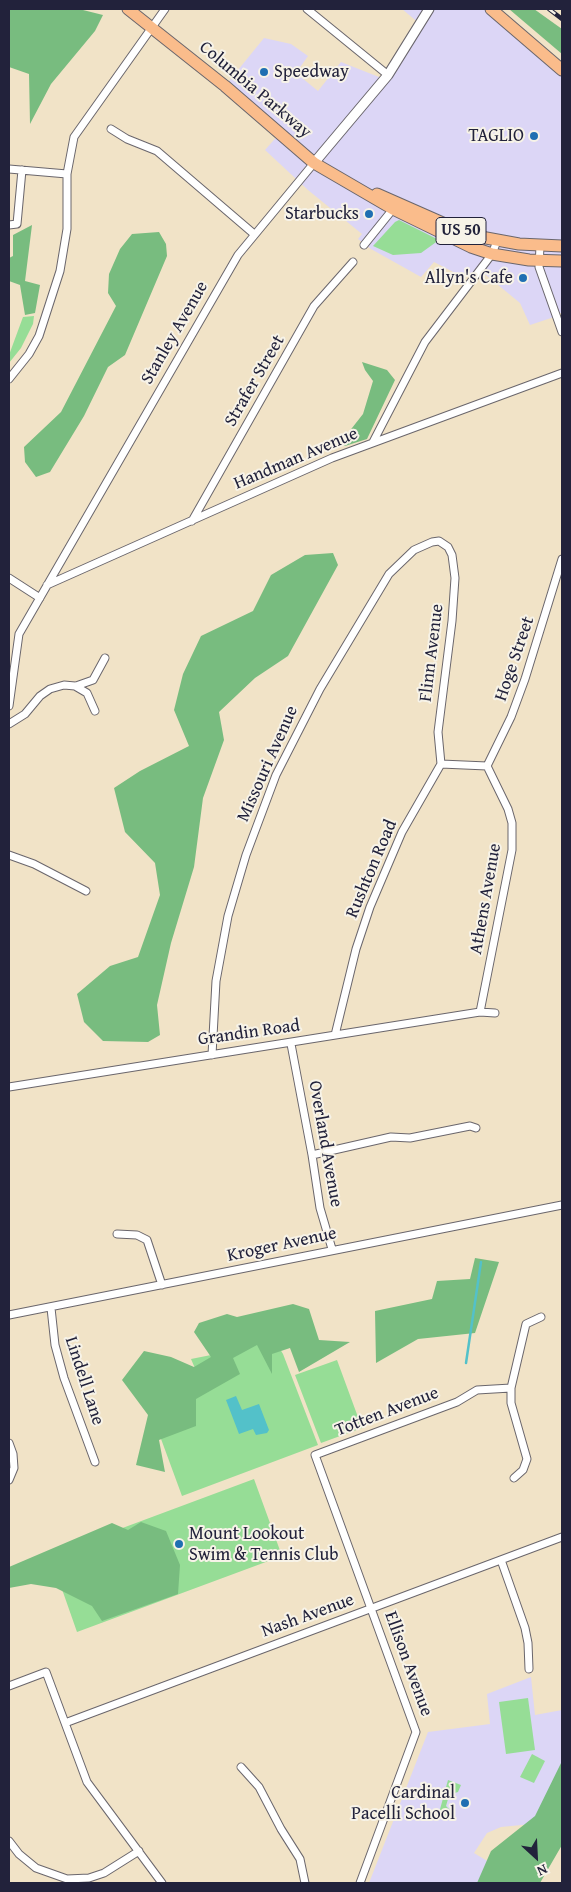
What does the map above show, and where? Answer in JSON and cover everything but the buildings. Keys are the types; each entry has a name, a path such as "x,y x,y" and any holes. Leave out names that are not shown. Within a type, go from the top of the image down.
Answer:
{"main road":[{"name":"Columbia Parkway","path":"128,9 254,110 314,163 393,209 471,247 492,254 539,260 562,260"},
{"path":"491,9 562,70"},
{"name":"Columbia Parkway","path":"363,190 387,197 470,235 497,241 540,246 562,246"}],"street":[{"path":"9,379 29,354 39,336 60,271 67,230 67,174 74,137 165,9"},
{"path":"307,9 388,75"},
{"name":"Stanley Avenue","path":"9,706 19,634 238,255 388,75 429,9"},
{"path":"111,129 127,140 157,150 254,234"},
{"path":"9,169 67,174"},
{"path":"9,225 17,224 22,170"},
{"path":"364,245 393,209"},
{"path":"373,442 425,342 492,254 497,241"},
{"path":"540,246 539,267 562,332"},
{"name":"Strafer Street","path":"192,521 314,306 353,262"},
{"name":"Handman Avenue","path":"47,584 332,458 562,373"},
{"name":"Missouri Avenue","path":"212,1055 216,981 228,916 260,816 295,735 346,644 389,574 405,557 423,545 439,542 448,547"},
{"name":"Flinn Avenue","path":"441,764 438,732 450,639 455,578 452,555 448,547"},
{"name":"Hoge Street","path":"487,766 511,717 525,679 562,558"},
{"path":"9,578 40,598"},
{"path":"9,724 25,714 40,696 50,689 64,685 75,686 94,680 105,658"},
{"path":"75,686 91,698 94,711"},
{"path":"441,764 487,766"},
{"name":"Rushton Road","path":"335,1036 352,965 370,907 402,832 441,764"},
{"name":"Athens Avenue","path":"480,1012 512,850 512,823 508,809 487,766"},
{"path":"9,855 34,864 86,891"},
{"name":"Grandin Road","path":"9,1087 291,1044 480,1012 495,1013"},
{"name":"Overland Avenue","path":"291,1044 320,1208 332,1250"},
{"path":"312,1155 391,1137 410,1138 470,1126 476,1128"},
{"name":"Kroger Avenue","path":"9,1315 562,1205"},
{"path":"117,1234 137,1235 147,1240 162,1285"},
{"name":"Lindell Lane","path":"51,1308 55,1345 64,1378 96,1462"},
{"path":"514,1478 523,1470 527,1459 511,1403 511,1388 526,1324 541,1317"},
{"name":"Totten Avenue","path":"315,1455 457,1402 477,1390 511,1388"},
{"path":"9,1443 13,1454 14,1468 9,1480"},
{"name":"Ellison Avenue","path":"315,1455 416,1732 360,1883"},
{"name":"Nash Avenue","path":"64,1723 562,1537"},
{"path":"501,1560 525,1628 529,1669"},
{"path":"9,1686 46,1672 86,1782 162,1883"},
{"path":"241,1767 259,1787 280,1829 300,1859 305,1883"},
{"path":"9,1841 19,1854 36,1868 67,1879 90,1878 104,1873 139,1851"}],"shaded area":[{"path":"402,9 491,9 562,69 562,313 556,313 557,316 530,325 520,303 486,275 461,276 434,262 421,277 371,249 358,239 362,234 308,190 265,150 280,133 225,86 264,38 291,44 308,56 296,73 318,91 341,62 384,79 420,24"},
{"path":"531,1677 535,1715 562,1710 562,1806 552,1822 501,1827 487,1833 474,1853 524,1883 369,1883 428,1732 490,1724 487,1694"}],"green space":[{"path":"9,9 79,9 103,15 95,31 51,84 30,124 29,74 9,67"},
{"path":"509,9 534,9 562,29 562,54"},
{"path":"399,220 439,240 421,253 393,255 373,246"},
{"path":"32,225 25,281 40,285 35,313 25,315 20,285 9,281 9,258 13,256 13,235"},
{"path":"159,232 166,244 167,256 125,355 108,367 84,416 50,472 36,477 25,462 24,447 61,412 116,306 108,293 109,274 120,249 132,234"},
{"path":"34,316 33,324 21,348 9,363 9,355 23,317"},
{"path":"362,362 387,370 395,380 367,439 345,446 341,442 363,414 373,381"},
{"path":"333,553 338,565 288,656 255,678 219,712 224,740 203,798 194,867 171,943 157,1005 160,1035 148,1042 103,1041 84,1022 77,994 110,966 138,957 160,895 155,863 125,832 114,788 140,771 189,746 174,710 183,674 201,636 253,611 271,575 305,555"},
{"path":"475,1258 499,1262 475,1333 418,1339 376,1363 375,1311 432,1299 437,1281 470,1279"},
{"path":"293,1304 309,1309 319,1340 350,1342 299,1372 290,1348 272,1354 272,1374 257,1345 233,1358 240,1374 196,1399 196,1426 159,1440 165,1472 136,1465 148,1415 122,1380 144,1351 171,1357 194,1367 211,1357 194,1332 199,1323 227,1314 237,1317"},
{"name":"Mount Lookout Swim & Tennis Club","path":"260,1316 283,1354 318,1445 182,1496 157,1428 197,1373 191,1359 211,1355 215,1325"},
{"path":"337,1360 362,1428 321,1443 295,1375"},
{"name":"Mount Lookout Swim & Tennis Club","path":"254,1479 282,1556 77,1632 50,1555"},
{"path":"141,1522 166,1531 180,1565 178,1594 102,1621 92,1606 56,1588 31,1584 9,1588 9,1567 112,1523 128,1530"},
{"path":"528,1698 535,1750 506,1754 499,1702"},
{"path":"532,1754 545,1761 534,1783 520,1777"},
{"path":"562,1761 562,1845 540,1883 477,1883 491,1851 535,1816"},
{"path":"448,1780 461,1785 458,1792 451,1794 448,1799 446,1806 451,1811 448,1818 439,1813"}],"water":[{"path":"236,1396 242,1410 259,1404 269,1430 267,1433 256,1435 253,1429 239,1434 226,1400"}],"waterway":[{"path":"466,1363 481,1262"}],"railway":[{"path":"549,9 562,19"}],"place":[{"name":"Speedway","path":"264,72"},
{"name":"TAGLIO","path":"534,136"},
{"name":"Starbucks","path":"369,214"},
{"name":"Allyn's Cafe","path":"523,278"},
{"name":"Mount Lookout Swim & Tennis Club","path":"179,1544"},
{"name":"Cardinal Pacelli School","path":"465,1803"}]}
